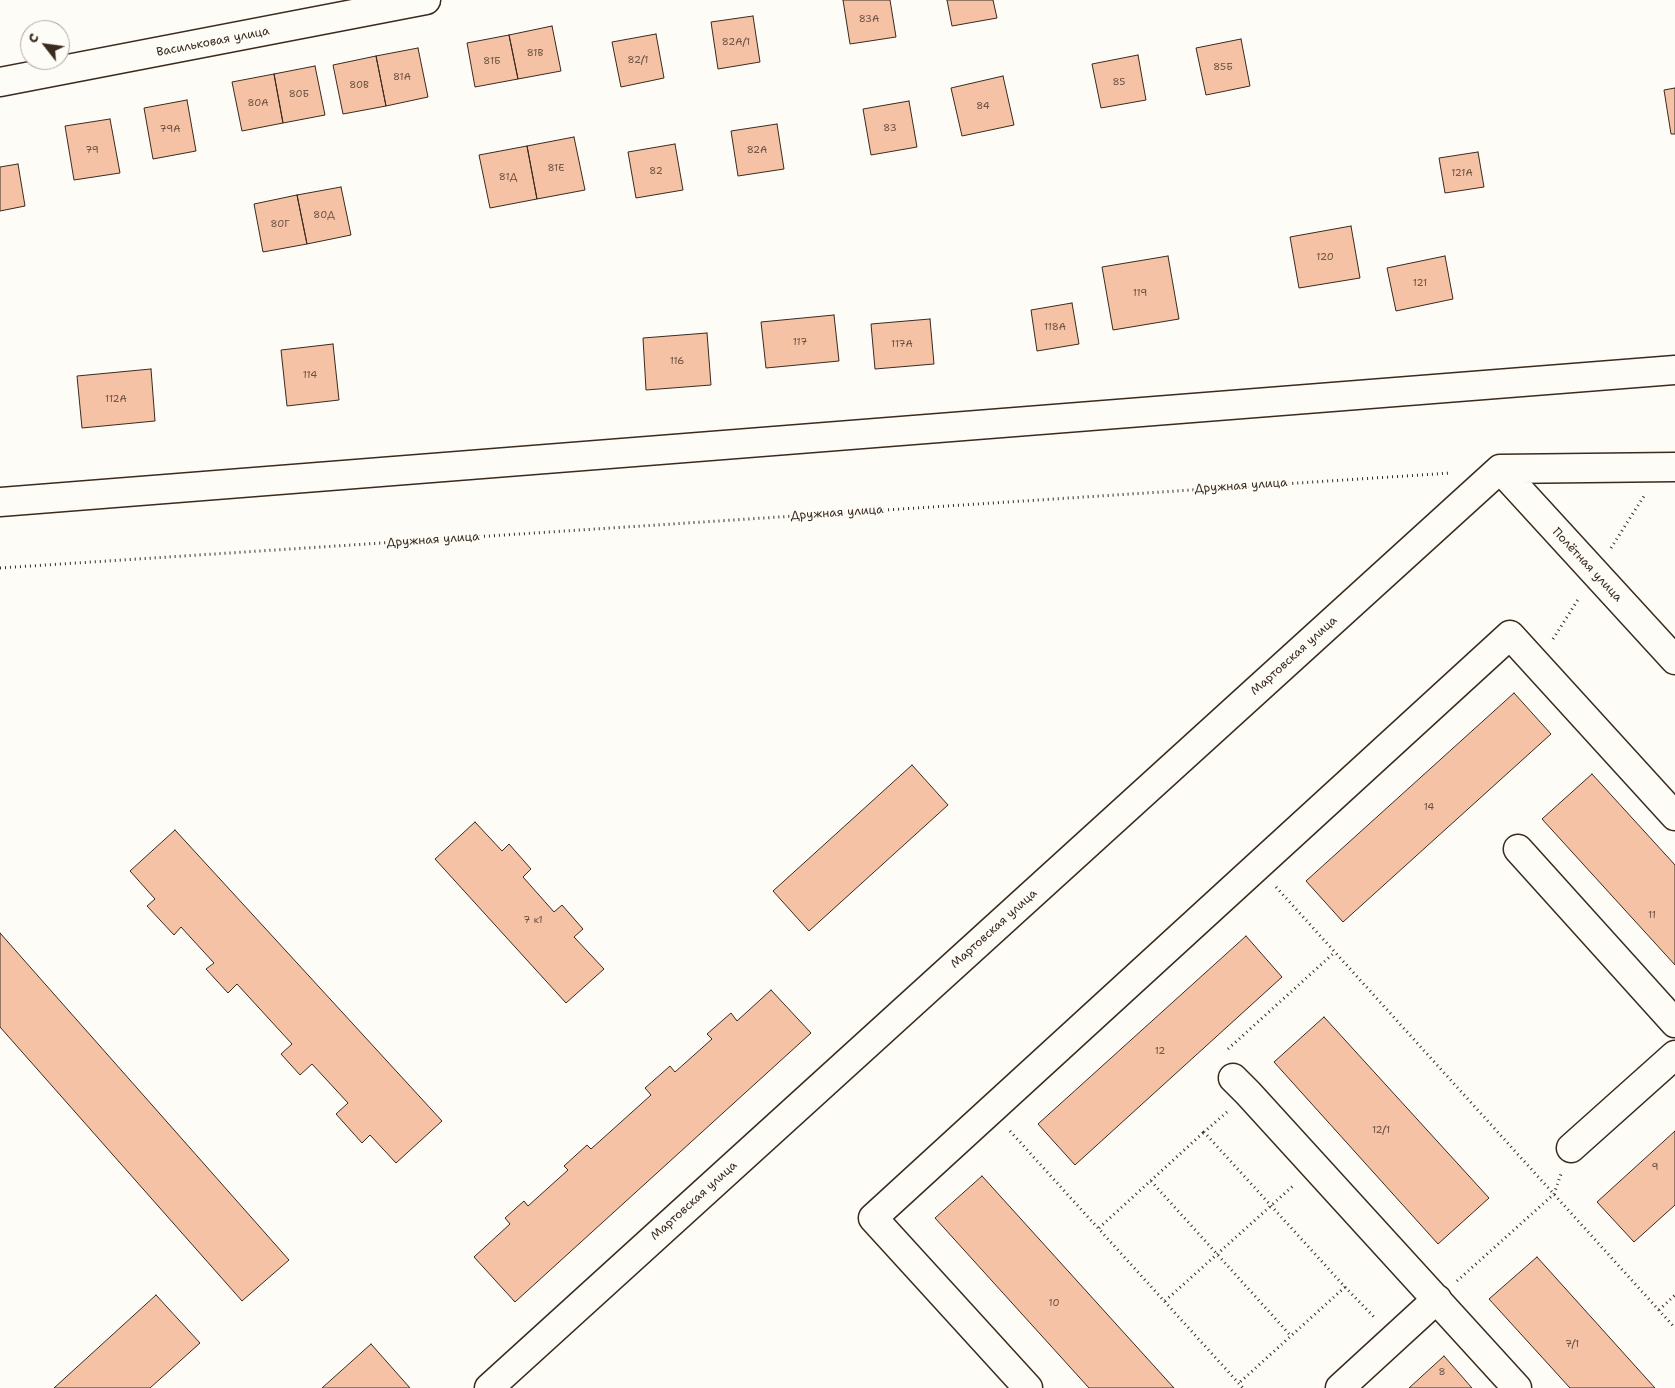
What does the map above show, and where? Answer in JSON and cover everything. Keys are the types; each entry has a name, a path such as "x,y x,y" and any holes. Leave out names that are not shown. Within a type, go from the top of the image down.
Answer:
{"street":[{"name":"Васильковая улица","path":"0,82 426,0"},
{"path":"0,502 1675,370"},
{"path":"1500,469 1675,467"},
{"name":"Полётная улица","path":"1500,469 1675,660"},
{"name":"Мартовская улица","path":"489,1388 1500,469"},
{"path":"1028,1388 873,1218 1510,635 1675,816"},
{"path":"1518,849 1675,1023"},
{"path":"1571,1148 1675,1054"},
{"path":"1240,1085 1518,1388"},
{"path":"1340,1388 1437,1299"}],"path":[{"name":"Дружная улица","path":"0,568 1500,469"},
{"path":"1258,866 1675,1328"},
{"path":"1099,1228 1204,1132 1240,1085 1216,1060 1335,952"},
{"path":"991,1110 1243,1388"},
{"path":"1204,1132 1270,1206 1394,1338"},
{"path":"1437,1299 1554,1194 1571,1148"},
{"path":"1165,1302 1315,1166"},
{"path":"1151,1181 1291,1336"},
{"path":"1239,1383 1345,1287"},
{"path":"1658,1310 1675,1295"}],"building":[{"path":"843,0 890,0 896,37 850,44"},
{"path":"947,0 993,0 997,18 952,26"},
{"path":"753,16 760,62 718,69 711,22"},
{"path":"552,26 561,71 518,79 509,35"},
{"path":"656,34 664,78 621,87 612,42"},
{"path":"509,35 518,79 475,87 467,43"},
{"path":"1241,39 1250,86 1206,95 1196,48"},
{"path":"418,48 428,97 386,106 376,56"},
{"path":"1138,55 1146,100 1101,108 1092,64"},
{"path":"376,56 386,106 343,114 333,65"},
{"path":"315,66 325,115 283,123 274,74"},
{"path":"274,74 283,123 242,131 232,82"},
{"path":"1003,76 1014,125 962,136 951,88"},
{"path":"1675,88 1675,134 1671,134 1664,90"},
{"path":"187,100 196,151 153,159 144,108"},
{"path":"909,101 917,147 871,155 863,109"},
{"path":"110,119 120,173 74,180 65,126"},
{"path":"777,124 784,169 738,176 731,131"},
{"path":"574,137 585,190 537,199 527,146"},
{"path":"675,144 683,190 636,198 628,152"},
{"path":"527,146 537,199 490,208 479,155"},
{"path":"1478,152 1484,187 1445,193 1439,158"},
{"path":"18,164 25,206 0,211 0,167"},
{"path":"341,187 351,235 307,244 297,195"},
{"path":"297,195 307,244 263,252 254,204"},
{"path":"1351,226 1360,278 1299,288 1290,237"},
{"path":"1168,256 1179,319 1113,330 1102,267"},
{"path":"1445,256 1453,299 1396,311 1387,268"},
{"path":"1072,303 1079,344 1037,351 1031,310"},
{"path":"834,315 839,361 766,368 761,322"},
{"path":"930,319 934,364 875,369 871,324"},
{"path":"707,333 711,385 646,390 643,338"},
{"path":"333,344 339,400 287,406 281,350"},
{"path":"151,369 155,421 82,428 77,376"},
{"path":"1514,693 1551,734 1343,922 1306,881"},
{"path":"912,765 948,805 809,931 773,891"},
{"path":"1592,774 1675,865 1675,965 1542,819"},
{"path":"475,822 502,851 509,844 531,869 523,877 554,912 562,905 583,929 574,937 604,969 566,1003 435,859"},
{"path":"175,830 442,1121 396,1163 370,1135 362,1143 336,1114 348,1103 312,1064 300,1075 281,1054 292,1044 237,984 228,993 206,969 214,963 181,927 174,935 147,906 155,899 130,871"},
{"path":"0,933 289,1260 242,1301 0,1027"},
{"path":"1246,936 1282,977 1075,1165 1038,1124"},
{"path":"771,990 811,1033 515,1302 474,1257 510,1224 505,1218 524,1201 528,1206 568,1170 564,1166 587,1145 591,1149 651,1095 645,1088 670,1066 675,1072 712,1039 707,1034 731,1013 737,1021"},
{"path":"1324,1017 1489,1198 1438,1244 1274,1062"},
{"path":"1675,1131 1675,1205 1634,1242 1597,1202"},
{"path":"982,1176 1174,1388 1089,1388 935,1218"},
{"path":"1537,1257 1655,1388 1570,1388 1489,1299"},
{"path":"156,1295 200,1343 150,1388 54,1388"},
{"path":"371,1344 410,1388 322,1388"},
{"path":"1444,1356 1472,1388 1409,1388"}]}
